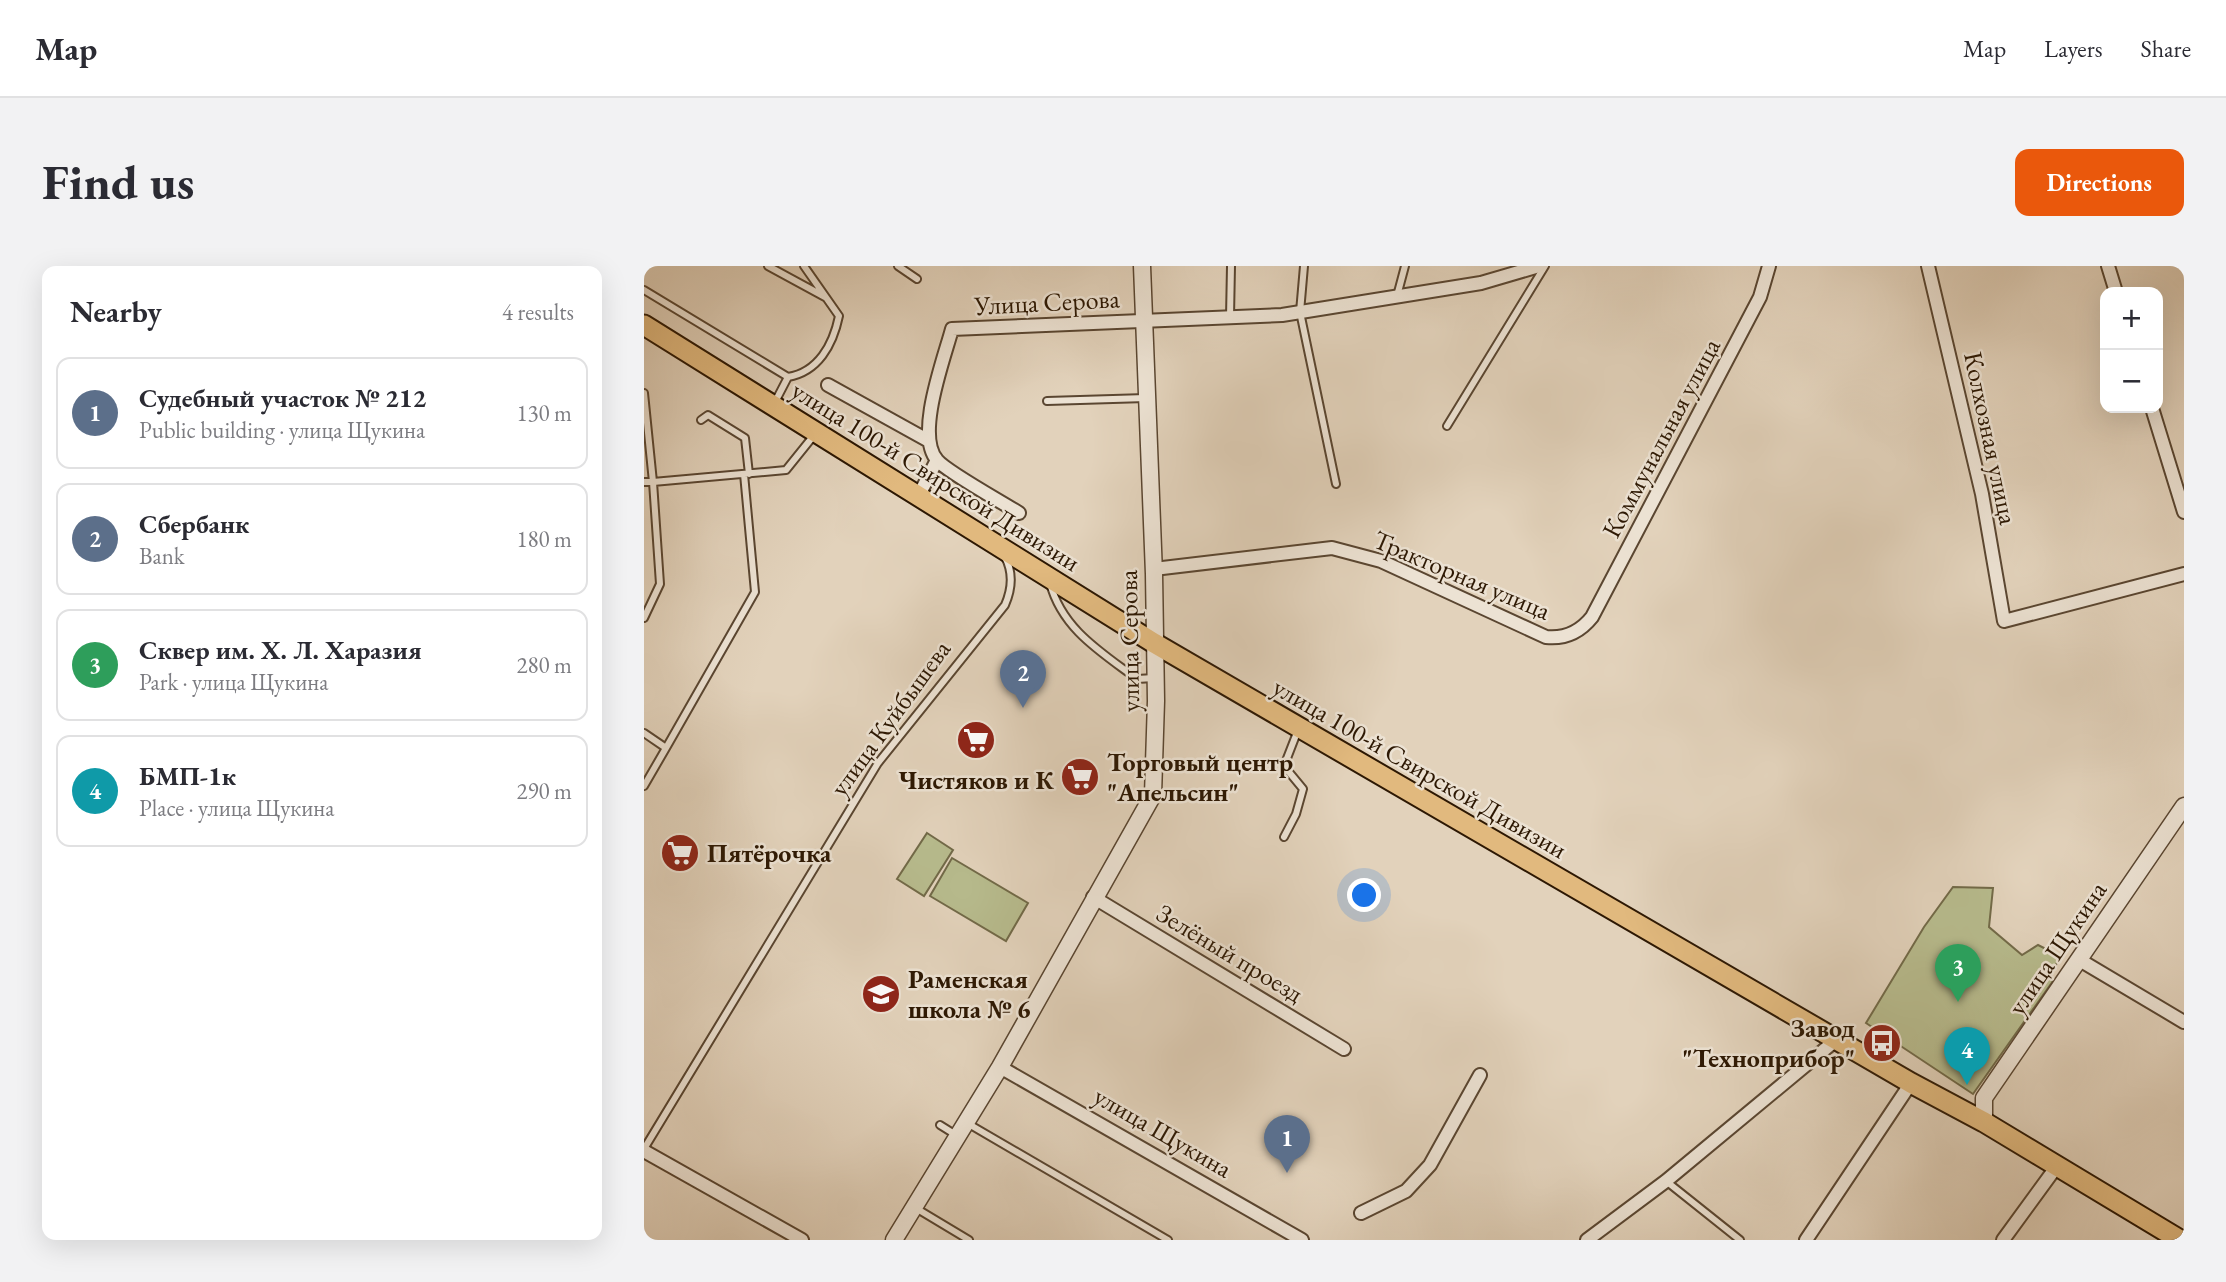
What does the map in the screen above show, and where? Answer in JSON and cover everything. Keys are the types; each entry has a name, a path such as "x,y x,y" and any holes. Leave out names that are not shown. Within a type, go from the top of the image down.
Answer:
{"main road":[{"name":"улица 100-й Свирской Дивизии","path":"644,325 1154,643 1836,1040 1984,1122 2180,1240"}],"street":[{"name":"улица Серова","path":"894,1240 1000,1067 1093,897 1153,795 1156,701 1154,569 1142,266"},
{"path":"1144,319 1300,312 1481,283 1539,266"},
{"name":"Коммунальная улица","path":"1584,627 1760,297 1769,266"},
{"name":"Колхозная улица","path":"1928,266 1982,494 2004,621 2184,574"},
{"path":"2108,266 2114,287"},
{"name":"Улица Серова","path":"929,442 930,417 952,329 1144,319"},
{"path":"828,385 929,442 937,460 1019,513"},
{"path":"2154,413 2184,512"},
{"path":"918,497 937,460"},
{"name":"Тракторная улица","path":"1154,569 1332,548 1381,561 1546,637 1561,638 1584,627"},
{"name":"улица Щукина","path":"1984,1122 1984,1098 2184,806"},
{"name":"Зелёный проезд","path":"1093,897 1344,1049"},
{"path":"2078,959 2184,1022"},
{"path":"1587,1240 1666,1181 1836,1040"},
{"name":"улица Щукина","path":"1000,1067 1301,1240"},
{"path":"1361,1213 1405,1191 1430,1165 1480,1074"},
{"path":"1806,1240 1911,1083"},
{"name":"улица Куйбышева","path":"644,1150 802,1240"},
{"path":"2003,1240 2057,1166"}],"lane":[{"path":"768,266 827,298"},
{"path":"644,290 788,377 803,374 820,361 836,331 839,316 804,266"},
{"path":"898,266 917,279"},
{"path":"1230,317 1231,266"},
{"path":"1304,266 1300,312 1336,484"},
{"path":"1396,296 1405,266"},
{"path":"1447,426 1545,266"},
{"path":"773,405 788,377"},
{"path":"644,393 661,578 644,618"},
{"path":"1047,401 1146,398"},
{"path":"644,786 755,592 745,438 708,415 701,419"},
{"path":"644,482 786,470 816,433"},
{"name":"улица Куйбышева","path":"644,1150 878,763 1005,605 1010,593 1010,567 1001,548"},
{"path":"1048,578 1056,605 1072,627 1138,679 1154,678"},
{"path":"644,601 653,600"},
{"path":"1284,836 1296,814 1303,789 1284,765 1298,728"},
{"path":"644,733 666,748"},
{"path":"940,1125 962,1129 1168,1240"},
{"path":"1666,1181 1740,1240"},
{"path":"914,1207 969,1240"}],"green space":[{"path":"927,833 953,850 924,896 897,879"},
{"path":"952,858 1028,903 1006,941 930,896"},
{"path":"1953,887 1993,888 1989,927 2022,955 2038,945 2060,956 2050,978 2053,981 1973,1094 1866,1023 1924,927"}],"place":[{"name":"Сбербанк","path":"1023,708"},
{"name":"Чистяков и К","path":"976,740"},
{"name":"Торговый центр \"Апельсин\"","path":"1080,777"},
{"name":"Пятёрочка","path":"680,853"},
{"name":"Раменская школа № 6","path":"881,994"},
{"name":"Сквер им. Х. Л. Харазия","path":"1958,1002"},
{"name":"Завод \"Техноприбор\"","path":"1882,1043"},
{"name":"БМП-1к","path":"1967,1085"},
{"name":"Судебный участок № 212","path":"1287,1173"}]}
